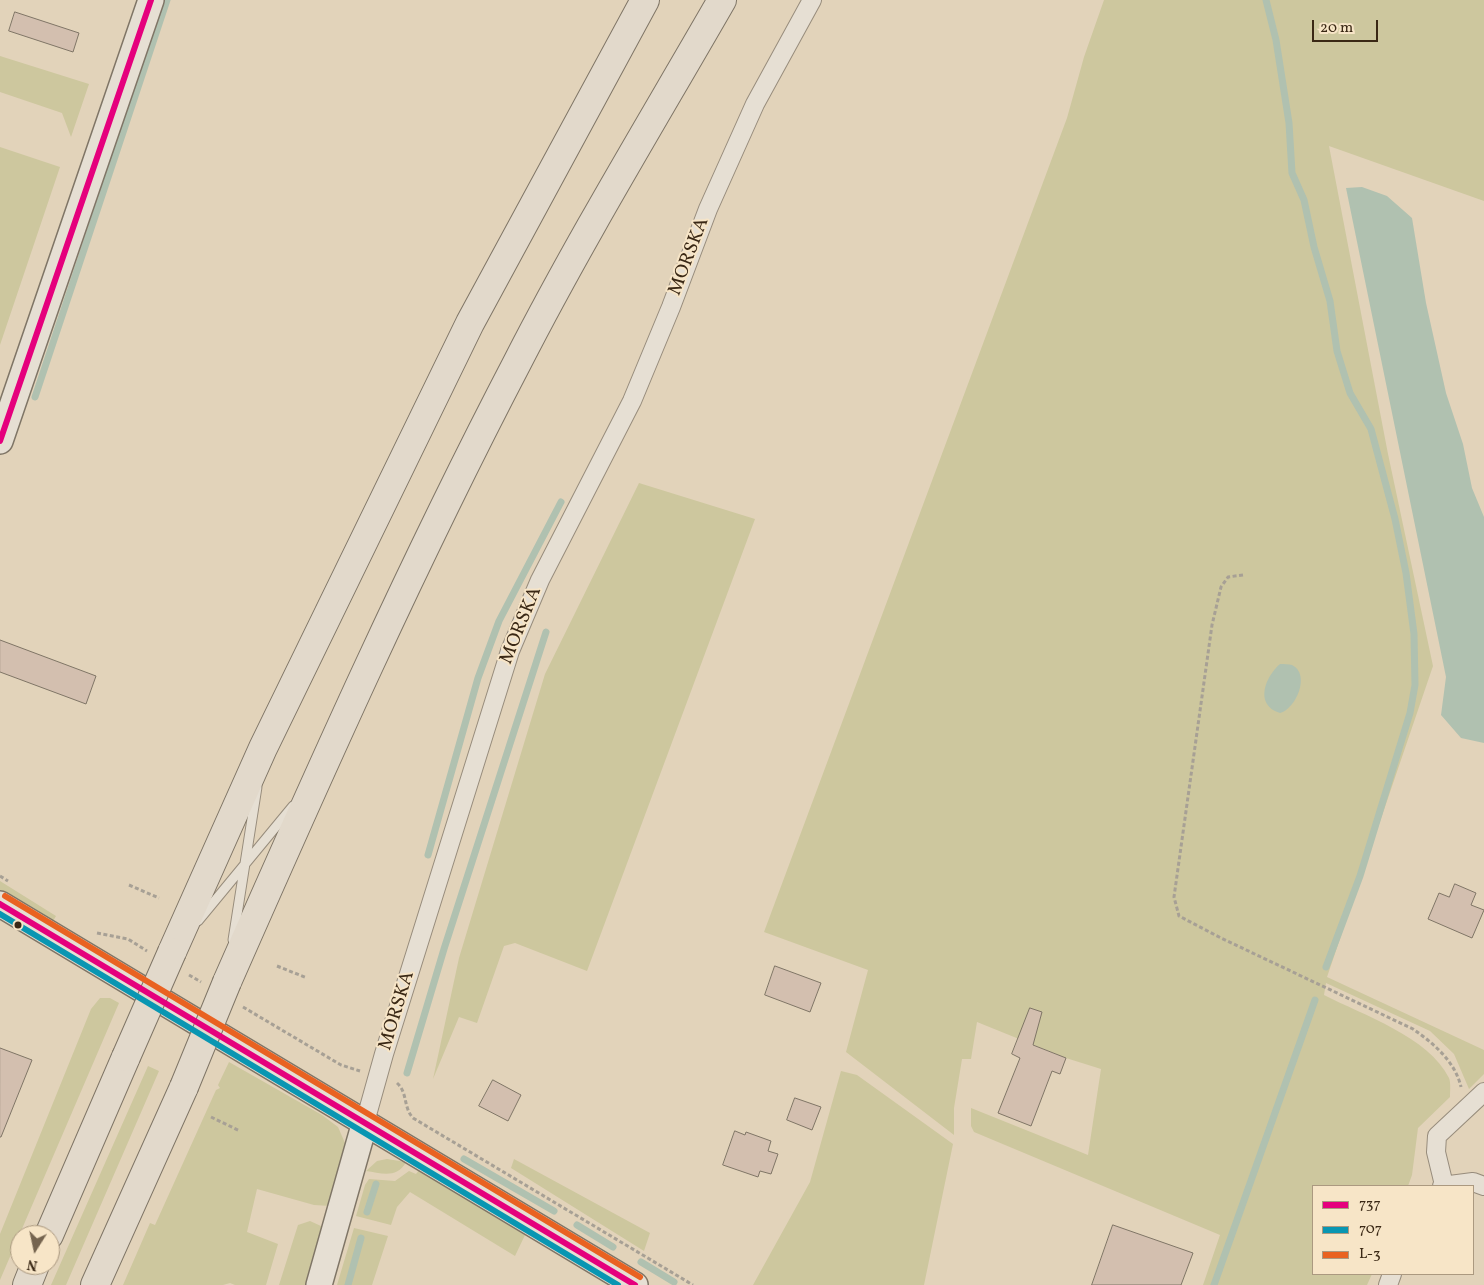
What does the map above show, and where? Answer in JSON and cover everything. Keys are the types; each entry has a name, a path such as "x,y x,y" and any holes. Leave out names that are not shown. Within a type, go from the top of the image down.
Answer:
{"highway":[{"path":"53,1225 263,748 470,323 645,0"},
{"path":"95,1285 184,1087 227,982 318,777 423,549 518,360 586,236 722,0"}],"main road":[{"path":"0,442 151,0"},
{"path":"0,904 636,1285"},
{"name":"MORSKA","path":"319,1285 365,1122"}],"street":[{"name":"MORSKA","path":"365,1122 387,1045 510,651 540,580 632,400 671,307 708,209 746,122 812,0"},
{"path":"1443,1185 1436,1152 1437,1136 1484,1092"},
{"path":"1450,1185 1473,1182 1484,1186"}],"lane":[{"path":"227,982 263,748"},
{"path":"172,952 318,777"}],"path":[{"path":"1243,575 1228,577 1221,587 1212,625 1174,897 1179,916 1221,938 1413,1028 1434,1043 1452,1066 1459,1080 1466,1110"},
{"path":"129,885 159,898"},
{"path":"277,966 308,978"},
{"path":"392,1080 397,1082 404,1091 406,1108 414,1118 693,1285"},
{"path":"211,1117 240,1131"}],"shaded area":[{"path":"1104,0 1484,0 1484,201 1329,146 1388,454 1433,666 1327,977 1484,1050 1484,1074 1469,1089 1454,1054 1430,1031 1326,983 1324,995 1375,1019 1411,1039 1439,1063 1450,1082 1450,1097 1418,1128 1412,1175 1408,1185 1312,1185 1312,1275 1372,1275 1367,1285 1203,1285 1220,1235 974,1132 971,1126 971,1108 1088,1155 1101,1069 1066,1058 977,1022 971,1059 962,1059 954,1108 954,1135 846,1052 868,970 764,932 1067,118 1084,57"},
{"path":"0,56 89,84 71,137 62,113 0,92"},
{"path":"0,147 60,167 0,345"},
{"path":"1362,187 1387,196 1412,218 1426,303 1446,393 1463,444 1472,488 1484,517 1484,743 1461,738 1441,715 1446,677 1346,188"},
{"path":"639,483 755,519 587,971 515,943 504,946 477,1023 459,1017 433,1079 459,958 545,674"},
{"path":"1280,664 1292,665 1298,669 1301,683 1296,698 1286,710 1280,713 1267,704 1265,690 1270,676"},
{"path":"0,881 56,916 52,923 0,892"},
{"path":"100,998 110,998 119,1003 24,1225 10,1225 10,1257 0,1280 0,1234 91,1009"},
{"path":"229,1062 322,1115 338,1127 345,1143 330,1206 314,1205 257,1189 247,1232 278,1244 266,1285 235,1285 230,1283 223,1285 123,1285 150,1223 155,1225 216,1090 220,1088 218,1085"},
{"path":"148,1066 159,1071 66,1285 51,1285 55,1275 60,1275 60,1265"},
{"path":"841,1071 857,1075 953,1144 924,1285 753,1285 810,1182"},
{"path":"387,1159 406,1162 398,1171 393,1173 383,1174 366,1171 377,1161"},
{"path":"514,1159 650,1233 644,1251 511,1168"},
{"path":"419,1170 525,1235 515,1256 410,1192 397,1207 391,1225 356,1216 365,1185 369,1179 395,1181 409,1171 416,1174"},
{"path":"310,1221 321,1226 322,1230 307,1285 279,1285 298,1225"},
{"path":"354,1228 388,1236 372,1285 337,1285"}],"building":[{"path":"15,12 79,33 73,52 9,31"},
{"path":"0,640 96,676 86,704 0,672"},
{"path":"1455,884 1476,893 1471,905 1484,910 1472,938 1428,919 1439,893 1449,897"},
{"path":"775,966 821,983 810,1012 765,995"},
{"path":"1030,1008 1042,1012 1033,1045 1066,1058 1060,1074 1052,1071 1031,1126 998,1113 1020,1058 1012,1054"},
{"path":"0,1048 32,1060 1,1137 0,1137"},
{"path":"493,1080 521,1095 508,1121 479,1106"},
{"path":"795,1098 821,1107 812,1130 787,1120"},
{"path":"735,1131 745,1135 746,1132 771,1141 768,1151 778,1154 771,1174 760,1171 758,1177 723,1165"},
{"path":"1113,1225 1193,1253 1181,1285 1092,1285"}],"waterway":[{"path":"35,397 167,0"},
{"path":"1266,0 1276,40 1289,123 1292,173 1304,200 1314,247 1330,301 1337,351 1350,393 1371,429 1395,519 1406,573 1414,634 1415,685 1410,713 1360,876 1326,967"},
{"path":"428,855 478,678 499,621 561,502"},
{"path":"407,1073 444,949 546,632"},
{"path":"1214,1285 1315,1000"},
{"path":"464,1159 554,1211"},
{"path":"367,1212 376,1184"},
{"path":"577,1225 613,1247"},
{"path":"348,1285 361,1238"},
{"path":"641,1262 674,1282"}],"transit line":[{"name":"737","path":"0,441 151,0"},
{"name":"L-3","path":"5,896 640,1277"},
{"name":"737","path":"0,904 635,1285"},
{"name":"707","path":"0,914 618,1285"}]}
